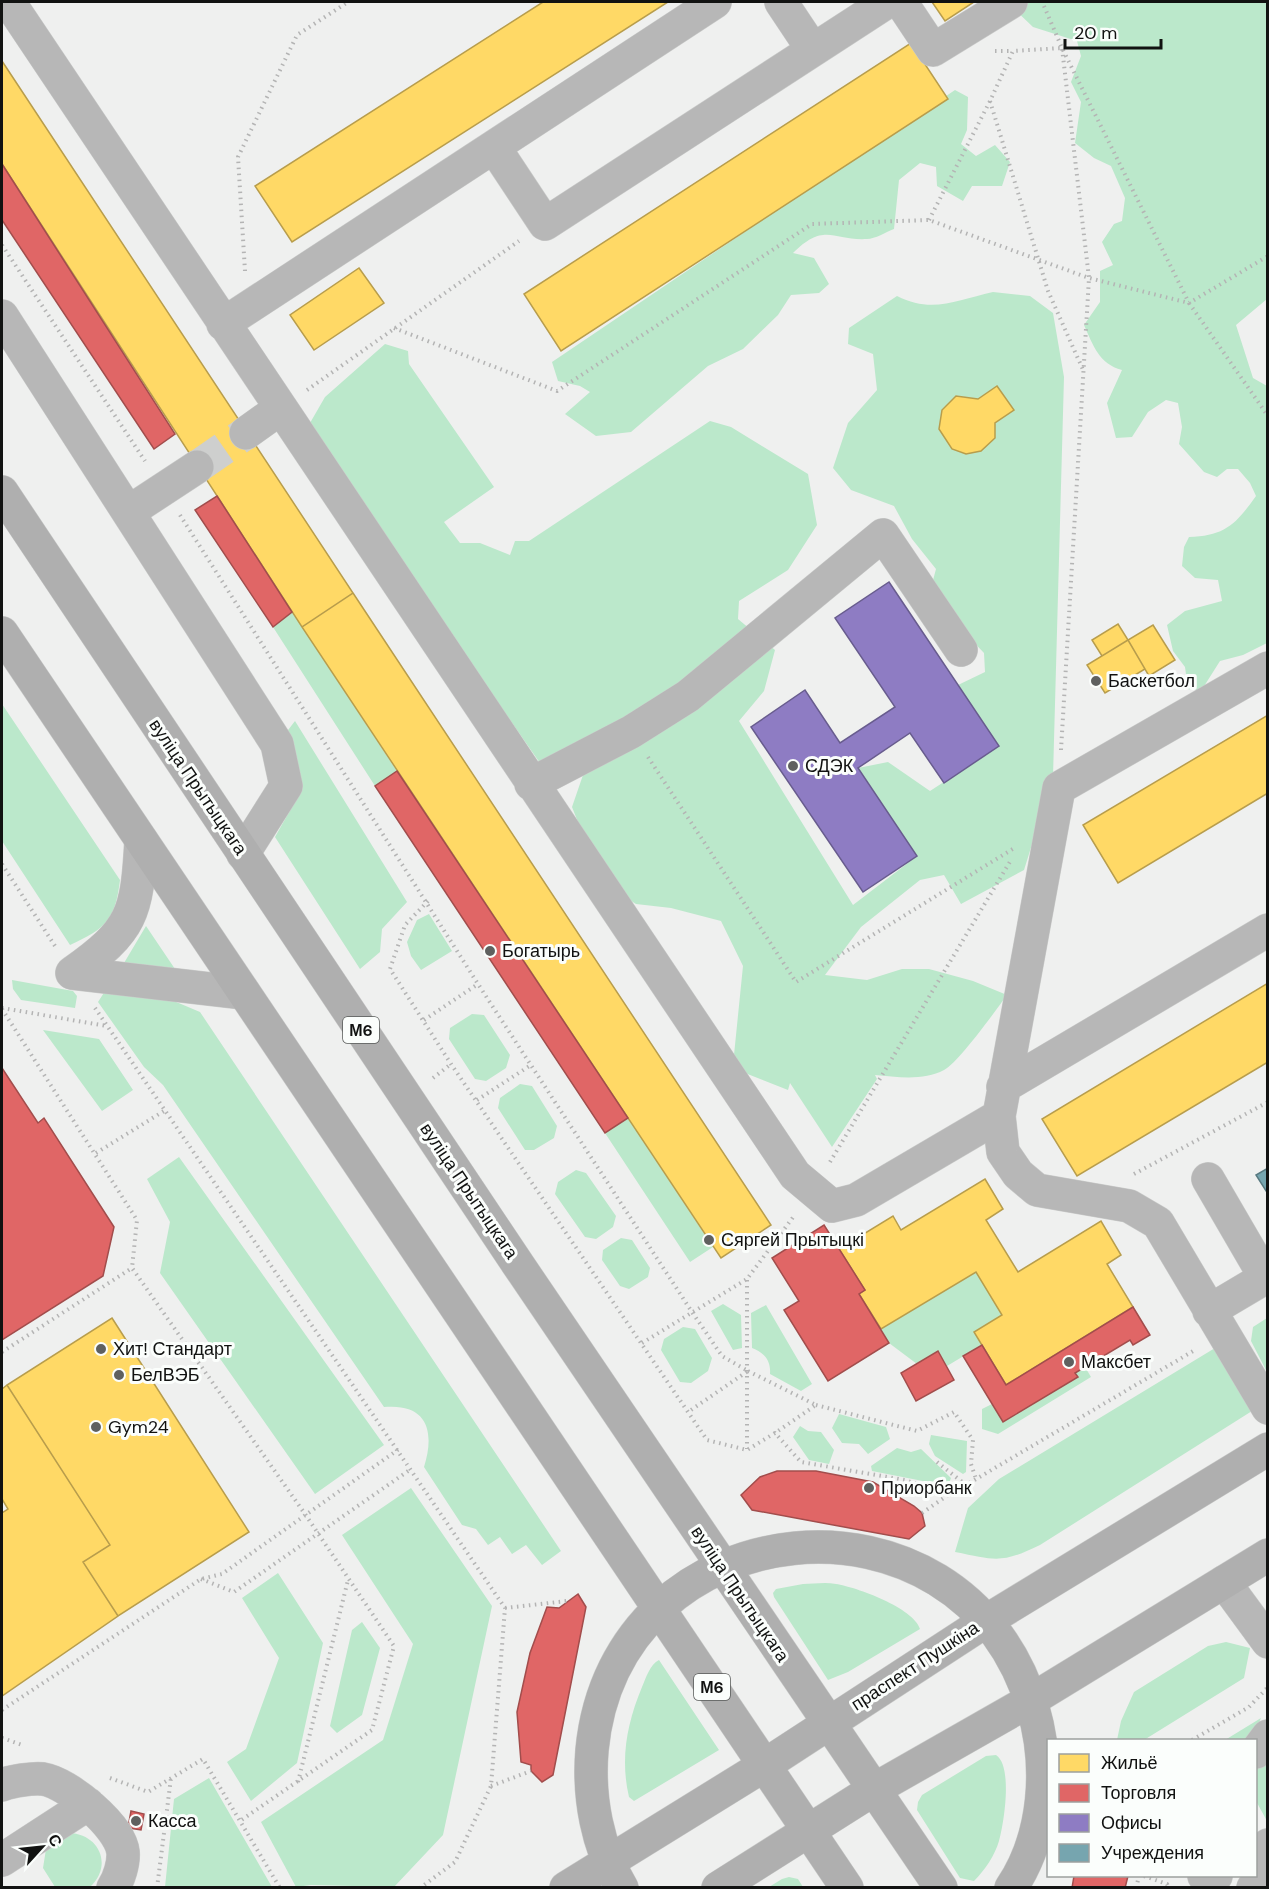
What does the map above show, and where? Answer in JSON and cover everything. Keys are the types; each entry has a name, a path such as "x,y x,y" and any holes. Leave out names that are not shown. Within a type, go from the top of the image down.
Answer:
{"main road":[{"name":"вуліца Прытыцкага","path":"2,492 826,1722 941,1887"},
{"name":"М6","path":"2,633 847,1887"},
{"name":"праспект Пушкіна","path":"566,1887 616,1875 826,1722 986,1621 1268,1449"},
{"path":"616,1875 593,1808 591,1763 597,1718 622,1657 659,1609 691,1584 722,1567 779,1549 818,1546 851,1548 894,1560 935,1577 970,1603 986,1621 1013,1661 1031,1700 1039,1728 1042,1798 1027,1858 1011,1887"},
{"path":"718,1887 873,1790 1031,1700 1268,1555"}],"lane":[{"path":"235,315 716,2"},
{"path":"782,2 813,50"},
{"path":"494,147 545,224 887,2"},
{"path":"901,2 933,50 1011,2"},
{"path":"21,6 235,315 282,408 531,784 795,1175 832,1206 856,1200 1001,1102 1268,930"},
{"path":"2,316 277,744 286,786 243,854"},
{"path":"246,433 282,408"},
{"path":"129,511 197,467"},
{"path":"531,784 631,732 688,696 883,535 961,650"},
{"path":"1268,668 1059,788 1001,1102 1003,1152 1018,1174 1037,1190 1129,1206 1158,1222 1268,1408"},
{"path":"72,973 107,948 130,917 139,885 141,840"},
{"path":"72,973 244,993"},
{"path":"1208,1179 1266,1276 1216,1322"},
{"path":"1224,1582 1268,1642"},
{"path":"1257,1751 1268,1736"},
{"path":"2,1785 42,1779 63,1787 88,1804 107,1822 123,1851 118,1881 113,1887"},
{"path":"2,1860 88,1804"},
{"path":"1253,1887 1268,1878"}],"path":[{"path":"235,315 238,157 297,34 348,2"},
{"path":"1042,2 1062,48 1189,303 1268,417"},
{"path":"929,220 990,101 1012,51 1062,48"},
{"path":"1059,788 1089,278 1062,48"},
{"path":"990,101 1048,291 1084,373"},
{"path":"394,328 557,391 812,224 929,220 1089,278 1189,303 1268,256"},
{"path":"282,408 545,224"},
{"path":"2,245 164,490 428,901 478,984 722,1356 816,1405 916,1431 954,1412 973,1440 971,1464 976,1479"},
{"path":"631,732 796,982 1022,843 812,1191 747,1279 642,1343"},
{"path":"2,864 164,1111 399,1449 505,1608 491,1786 455,1862 420,1887"},
{"path":"428,901 405,925 390,969 707,1440 747,1450 816,1405"},
{"path":"424,1020 478,984"},
{"path":"2,1009 108,1026"},
{"path":"2,1009 137,1220 132,1268 305,1514 394,1646 372,1730 298,1784 240,1821"},
{"path":"477,1100 531,1065"},
{"path":"1085,1200 1268,1102"},
{"path":"96,1153 164,1111"},
{"path":"2,1352 132,1268"},
{"path":"747,1279 747,1450"},
{"path":"922,1513 1216,1322"},
{"path":"688,1412 748,1371"},
{"path":"775,1433 801,1462 905,1480 949,1495"},
{"path":"2,1710 201,1579 222,1574 399,1449"},
{"path":"937,1462 966,1485"},
{"path":"201,1579 234,1592 411,1469"},
{"path":"298,1784 349,1579"},
{"path":"505,1608 567,1601"},
{"path":"1193,1739 1249,1707 1268,1687"},
{"path":"2,1738 23,1746"},
{"path":"106,1777 148,1792 203,1759 280,1887"},
{"path":"491,1786 531,1771"},
{"path":"157,1887 171,1778"},
{"path":"1149,1877 1169,1887"}],"green space":[{"path":"1007,2 1267,2 1267,299 1236,325 1253,378 1267,386 1267,643 1243,655 1220,661 1201,691 1188,689 1185,667 1173,651 1167,625 1185,611 1222,601 1218,580 1195,578 1182,566 1184,547 1189,537 1212,534 1228,527 1236,521 1256,496 1250,483 1238,469 1227,469 1217,477 1204,472 1179,444 1182,427 1178,403 1166,400 1148,412 1132,437 1116,438 1107,403 1122,370 1102,358 1084,325 1100,302 1100,271 1113,265 1102,242 1114,224 1122,221 1125,198 1111,166 1094,158 1075,143 1081,102 1071,82 1081,56 1077,41 1033,27"},
{"path":"955,90 968,97 967,130 961,144 976,156 995,145 1010,162 1002,186 972,186 963,201 937,186 936,167 920,163 899,180 894,229 870,239 822,235 804,243 793,253 814,258 829,284 819,293 791,295 778,315 743,349 708,366 631,432 596,436 565,414 590,392 580,386 558,381 552,362"},
{"path":"993,292 1030,296 1053,313 1064,377 1053,777 1024,870 961,904 944,875 920,880 861,927 825,975 867,980 902,969 929,969 973,981 1007,995 968,1047 944,1070 919,1077 875,1075 877,1079 832,1147 790,1083 788,1090 745,1073 734,1055 743,966 721,921 671,908 636,904 617,892 591,855 572,807 583,775 540,763 454,640 310,423 325,397 385,344 408,351 409,364 494,487 444,522 460,543 480,543 510,555 515,541 529,541 710,421 731,427 808,474 817,525 788,570 739,601 738,619 775,650 764,691 739,721 853,905 917,856 858,768 888,762 930,791 999,746 958,685 985,672 984,653 963,631 932,584 936,569 912,539 894,506 851,490 833,468 848,423 877,390 873,354 848,344 849,328 897,296 933,305 956,302"},
{"path":"292,612 397,771 375,786 273,627"},
{"path":"2,704 120,880 115,905 107,921 100,928 70,945 2,841"},
{"path":"295,721 407,902 382,929 380,952 360,969 275,837 293,805 285,734"},
{"path":"429,914 452,951 421,970 411,956 407,942 417,920"},
{"path":"146,926 175,969 124,963"},
{"path":"12,980 73,991 77,996 75,1008 21,1000 13,989"},
{"path":"107,988 162,996 200,1012 561,1551 542,1565 526,1545 512,1554 500,1537 488,1545 476,1529 462,1525 424,1467 429,1442 425,1422 410,1410 384,1407 163,1085 144,1067 98,1002"},
{"path":"472,1014 484,1015 510,1055 506,1068 486,1081 475,1079 449,1039 450,1028"},
{"path":"43,1030 99,1039 133,1090 102,1111"},
{"path":"520,1084 532,1086 557,1126 554,1138 534,1150 525,1150 498,1108 500,1098"},
{"path":"628,1118 713,1247 690,1262 605,1133"},
{"path":"179,1157 384,1445 315,1494 160,1273 170,1222 147,1179"},
{"path":"576,1170 586,1173 616,1216 613,1227 596,1239 585,1237 555,1194 558,1182"},
{"path":"621,1238 632,1240 650,1268 648,1277 629,1289 620,1286 602,1260 603,1250"},
{"path":"976,1272 1002,1315 974,1332 982,1345 947,1366 938,1352 917,1364 889,1343 881,1329"},
{"path":"723,1304 741,1315 742,1348 733,1350 711,1311"},
{"path":"766,1305 812,1384 801,1391 770,1374 766,1358 752,1348 751,1313"},
{"path":"1267,1318 1267,1372 1251,1341 1253,1327"},
{"path":"683,1327 695,1329 712,1358 708,1371 691,1383 680,1382 661,1350 664,1339"},
{"path":"1215,1348 1252,1411 1040,1545 1007,1558 998,1559 955,1552 968,1508 999,1479"},
{"path":"1085,1367 1091,1377 998,1434 982,1429 982,1409 992,1404 1003,1422 1077,1377 1075,1373"},
{"path":"839,1414 886,1427 890,1439 868,1454 859,1444 842,1443 832,1428"},
{"path":"800,1426 808,1431 821,1432 834,1450 829,1464 809,1460 793,1437"},
{"path":"931,1435 967,1441 966,1472 963,1474 935,1456 929,1444"},
{"path":"897,1448 911,1452 921,1449 951,1478 948,1486 872,1471 871,1466"},
{"path":"411,1488 492,1606 443,1835 394,1887 311,1885 296,1887 261,1822 383,1740 413,1644 342,1535"},
{"path":"278,1573 323,1643 297,1763 251,1801 227,1762 246,1749 279,1658 242,1598"},
{"path":"803,1584 836,1584 870,1594 896,1606 915,1621 920,1629 848,1672 828,1680 774,1597 773,1593 776,1589"},
{"path":"362,1622 380,1648 362,1715 337,1733 330,1726 352,1630"},
{"path":"1226,1642 1250,1648 1244,1678 1146,1739 1117,1739 1121,1721 1134,1692 1208,1646"},
{"path":"659,1660 719,1750 634,1801 629,1797 626,1783 626,1741 632,1714 642,1687 651,1668"},
{"path":"1261,1718 1251,1739 1227,1739"},
{"path":"1267,1752 1267,1821 1257,1803 1257,1762"},
{"path":"996,1755 1001,1761 1006,1782 1005,1809 999,1841 989,1862 974,1881 960,1878 917,1810 918,1802 922,1795 986,1756"},
{"path":"209,1778 272,1887 165,1887 174,1799"},
{"path":"69,1833 89,1839 100,1852 101,1870 90,1887 55,1887 43,1868 46,1849"},
{"path":"789,1877 798,1879 803,1887 769,1887 782,1879"}],"building: Жильё":[{"path":"543,2 668,2 292,242 255,186"},
{"path":"932,2 974,2 945,21"},
{"path":"911,43 948,99 561,351 524,294"},
{"path":"2,61 353,593 302,627 2,164"},
{"path":"359,268 384,303 314,350 290,315"},
{"path":"997,386 1014,410 995,423 995,438 981,451 966,454 952,449 939,429 942,410 956,396 978,399"},
{"path":"353,593 771,1225 721,1258 302,627"},
{"path":"1118,624 1128,640 1102,656 1092,640"},
{"path":"1153,625 1175,660 1149,676 1128,640"},
{"path":"1128,640 1145,669 1105,693 1087,665"},
{"path":"1268,715 1268,793 1118,883 1083,825"},
{"path":"1268,983 1268,1062 1077,1176 1042,1119"},
{"path":"985,1179 1003,1209 986,1220 1018,1272 1101,1221 1121,1255 1107,1264 1133,1307 1006,1385 974,1332 1002,1315 976,1272 881,1329 859,1294 865,1290 839,1249 893,1216 901,1230"},
{"path":"112,1318 249,1532 118,1616 83,1562 110,1545 7,1385"},
{"path":"7,1385 110,1545 83,1562 118,1616 2,1696 2,1513 8,1509 2,1499 2,1389"}],"building: Торговля":[{"path":"2,164 175,434 154,449 2,220"},
{"path":"217,496 292,612 273,627 195,510"},
{"path":"397,771 628,1118 605,1133 375,786"},
{"path":"2,1068 38,1123 44,1118 114,1227 103,1276 2,1340"},
{"path":"824,1225 865,1290 859,1294 889,1343 828,1381 784,1310 799,1301 772,1258"},
{"name":"Максбет","path":"1133,1307 1150,1335 1133,1345 1130,1340 1075,1373 1078,1377 1003,1422 963,1356 982,1345 1006,1385"},
{"path":"938,1351 954,1380 916,1401 901,1373"},
{"path":"777,1471 816,1471 873,1482 914,1506 922,1513 925,1526 909,1539 752,1510 741,1495 760,1477"},
{"path":"578,1594 586,1607 553,1775 542,1782 531,1771 531,1765 521,1762 517,1712 530,1653 547,1607 559,1608"},
{"name":"Касса","path":"131,1811 144,1814 141,1830 128,1828"},
{"path":"1074,1877 1128,1877 1125,1888 1072,1888"}],"building: Офисы":[{"path":"889,582 999,746 944,783 910,733 858,768 917,856 863,892 751,727 805,690 840,743 895,707 835,618"}],"building: Учреждения":[{"path":"1268,1168 1268,1194 1256,1175"}],"tunnel":[{"path":"197,467 246,433"}],"place":[{"name":"Баскетбол","path":"1096,681"},
{"name":"СДЭК","path":"793,766"},
{"name":"Богатырь","path":"490,951"},
{"name":"Сяргей Прытыцкі","path":"709,1240"},
{"name":"Хит! Стандарт","path":"101,1349"},
{"name":"Максбет","path":"1069,1362"},
{"name":"БелВЭБ","path":"119,1375"},
{"name":"Gym24","path":"96,1427"},
{"name":"Приорбанк","path":"869,1488"},
{"name":"Касса","path":"136,1821"}]}
